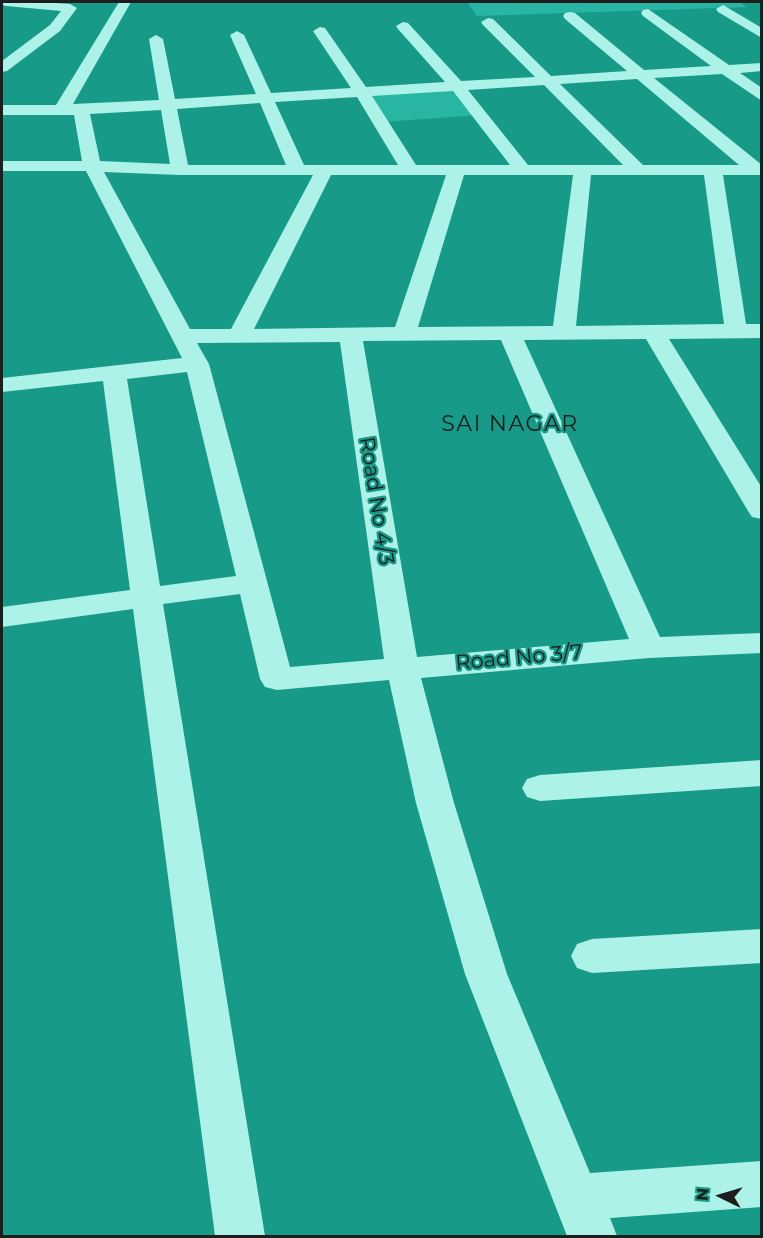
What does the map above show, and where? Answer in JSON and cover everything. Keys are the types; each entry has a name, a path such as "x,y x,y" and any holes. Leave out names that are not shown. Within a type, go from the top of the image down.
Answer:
{"street":[{"path":"2,5 8,2 30,2 70,8 55,28 2,68"},
{"path":"81,110 63,107 104,28 124,2"},
{"path":"723,9 762,34"},
{"path":"648,13 762,96"},
{"path":"570,16 759,171"},
{"path":"488,22 639,171"},
{"path":"403,26 457,86 524,171"},
{"path":"36,28 76,28"},
{"path":"320,31 362,92 411,171"},
{"path":"237,35 297,169"},
{"path":"156,39 180,170"},
{"path":"2,110 81,110 762,67"},
{"path":"2,617 253,583 196,364 92,166 81,110"},
{"path":"2,166 92,166 180,170 759,171"},
{"path":"239,335 325,169"},
{"path":"404,334 456,171"},
{"path":"564,333 582,172"},
{"path":"713,172 736,332"},
{"path":"653,332 762,512"},
{"path":"182,336 762,332"},
{"path":"509,333 649,648"},
{"name":"Road No 4/3","path":"350,334 402,667 435,802 486,974 584,1217"},
{"path":"2,385 196,364"},
{"path":"114,374 240,1236"},
{"name":"Road No 3/7","path":"253,583 277,679 649,648 757,652"},
{"path":"540,788 762,773"},
{"path":"592,957 762,946"},
{"path":"584,1217 762,1184"}],"green space":[{"path":"467,2 739,2 747,7 477,16"},
{"path":"457,86 481,115 382,122 362,92"}],"district":[{"name":"SAI NAGAR","path":"510,425"}]}
